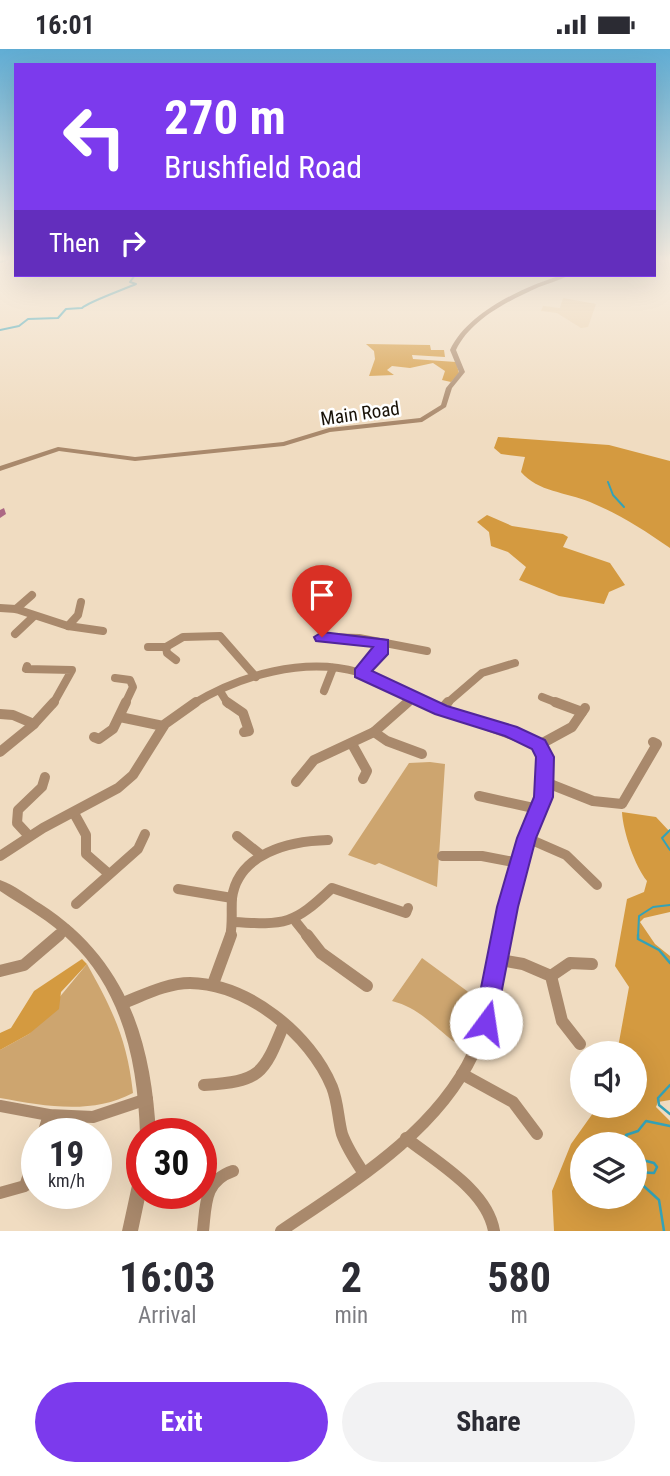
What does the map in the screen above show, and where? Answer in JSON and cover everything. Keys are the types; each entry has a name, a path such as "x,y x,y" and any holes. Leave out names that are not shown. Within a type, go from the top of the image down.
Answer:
{"street":[{"name":"Main Road","path":"0,469 58,449 114,458 157,458 226,448 269,446 329,430 422,420 444,406 449,388 462,372 453,350 459,336 491,313"},
{"path":"16,609 32,595"},
{"path":"68,626 78,615 81,602"},
{"path":"0,608 16,609 33,617 68,626 103,631"},
{"path":"15,634 33,617"},
{"path":"148,647 166,647 183,637 220,636 257,677"},
{"path":"322,637 383,643 427,651"},
{"path":"361,673 380,654 383,643"},
{"path":"166,647 167,653 176,660"},
{"path":"441,710 465,683 491,669 515,663"},
{"path":"0,752 34,725 61,696 72,670 26,669 27,666"},
{"path":"0,856 29,836 107,797 130,779 144,761 163,726 192,704 257,677 295,668 333,668 361,673 441,710 511,731 539,745 545,757 545,782 508,907 486,1023 461,1074 406,1137 363,1172 281,1231"},
{"path":"324,691 333,668"},
{"path":"94,737 99,739 106,736 120,716 133,687 130,680 114,677"},
{"path":"220,691 229,705 243,713 249,731 244,732"},
{"path":"539,745 572,727 583,710 542,697"},
{"path":"296,782 314,760 374,732 413,698"},
{"path":"0,714 13,715 34,725"},
{"path":"120,716 163,726"},
{"path":"374,732 387,741 422,754"},
{"path":"545,782 597,802 622,804 651,759 657,744 653,742"},
{"path":"352,744 367,771 363,779"},
{"path":"29,836 17,823 18,810 42,787 46,777"},
{"path":"479,796 538,809"},
{"path":"75,815 86,835 86,854 109,874"},
{"path":"76,904 138,849 145,834"},
{"path":"237,836 261,855"},
{"path":"527,838 555,846 581,865 597,885"},
{"path":"213,984 226,954 233,922 232,898 237,883 261,855 308,839 328,840"},
{"path":"442,856 482,856 519,863"},
{"path":"0,885 65,929 83,946 123,1003 144,1070 148,1118"},
{"path":"233,922 284,925 296,922 332,888 406,913 408,908"},
{"path":"178,889 232,898"},
{"path":"296,922 321,954 366,986"},
{"path":"1,972 24,965 65,929"},
{"path":"500,960 523,964 551,976"},
{"path":"551,976 570,963 592,964"},
{"path":"551,976 562,1021 578,1041"},
{"path":"123,1003 156,989 180,984 213,984 248,1000 284,1024 316,1055 332,1087 344,1138 363,1172"},
{"path":"204,1084 248,1082 258,1075 269,1063 284,1024"},
{"path":"461,1074 513,1102 537,1134"},
{"path":"0,1106 49,1115 93,1117 148,1099"},
{"path":"406,1137 477,1196 490,1215 494,1231"},
{"path":"203,1231 211,1181 218,1174 233,1171"},
{"path":"0,1193 21,1193"},
{"path":"130,1231 135,1209"}],"shaded area":[{"path":"557,313 593,313 588,327 581,328"},
{"path":"366,344 430,345 431,350 444,350 445,357 412,355 413,359 456,362 459,373 451,382 442,380 445,371 433,363 410,368 392,366 387,370 394,375 369,376 375,359 374,351"},
{"path":"498,437 609,445 670,461 670,548 601,507 553,491 528,479 521,472 525,457 501,454 494,448"},
{"path":"487,515 512,526 563,534 568,537 563,547 610,563 625,585 609,592 604,604 559,596 519,580 526,567 508,552 491,546 489,532 477,522"},
{"path":"409,763 445,764 437,887 379,863 375,865 348,855"},
{"path":"622,812 656,817 670,832 670,912 644,918 640,922 655,944 670,956 670,1100 658,1102 656,1107 670,1121 670,1231 554,1231 552,1191 570,1146 570,1209 647,1209 647,1132 580,1132 589,1118 647,1118 647,1041 619,1041 629,987 615,966 627,899 644,892 647,881 627,839"},
{"path":"422,958 482,1002 463,1048 413,1009 392,1001"},
{"path":"82,959 87,964 61,992 59,1009 29,1034 0,1050 0,1033 11,1028 34,991"},
{"path":"87,964 118,1026 133,1093 101,1104 68,1107 0,1098 0,1050 29,1034"}],"waterway":[{"path":"0,330 19,326 28,319 58,318 62,313"},
{"path":"608,482 613,495 624,507"},
{"path":"670,830 662,838 670,850"},
{"path":"638,937 639,916 653,907 670,905"},
{"path":"638,937 659,950 670,963"},
{"path":"670,1085 658,1098 659,1105 670,1114"},
{"path":"635,1132 646,1121 670,1126"},
{"path":"647,1161 657,1167 654,1173 647,1173"},
{"path":"647,1189 659,1200 664,1231"}],"route":[{"path":"322,637 359,638 383,643 380,654 361,673 441,710 511,731 539,745 545,757 547,769 543,797 527,838 508,907 486,1023"}]}
